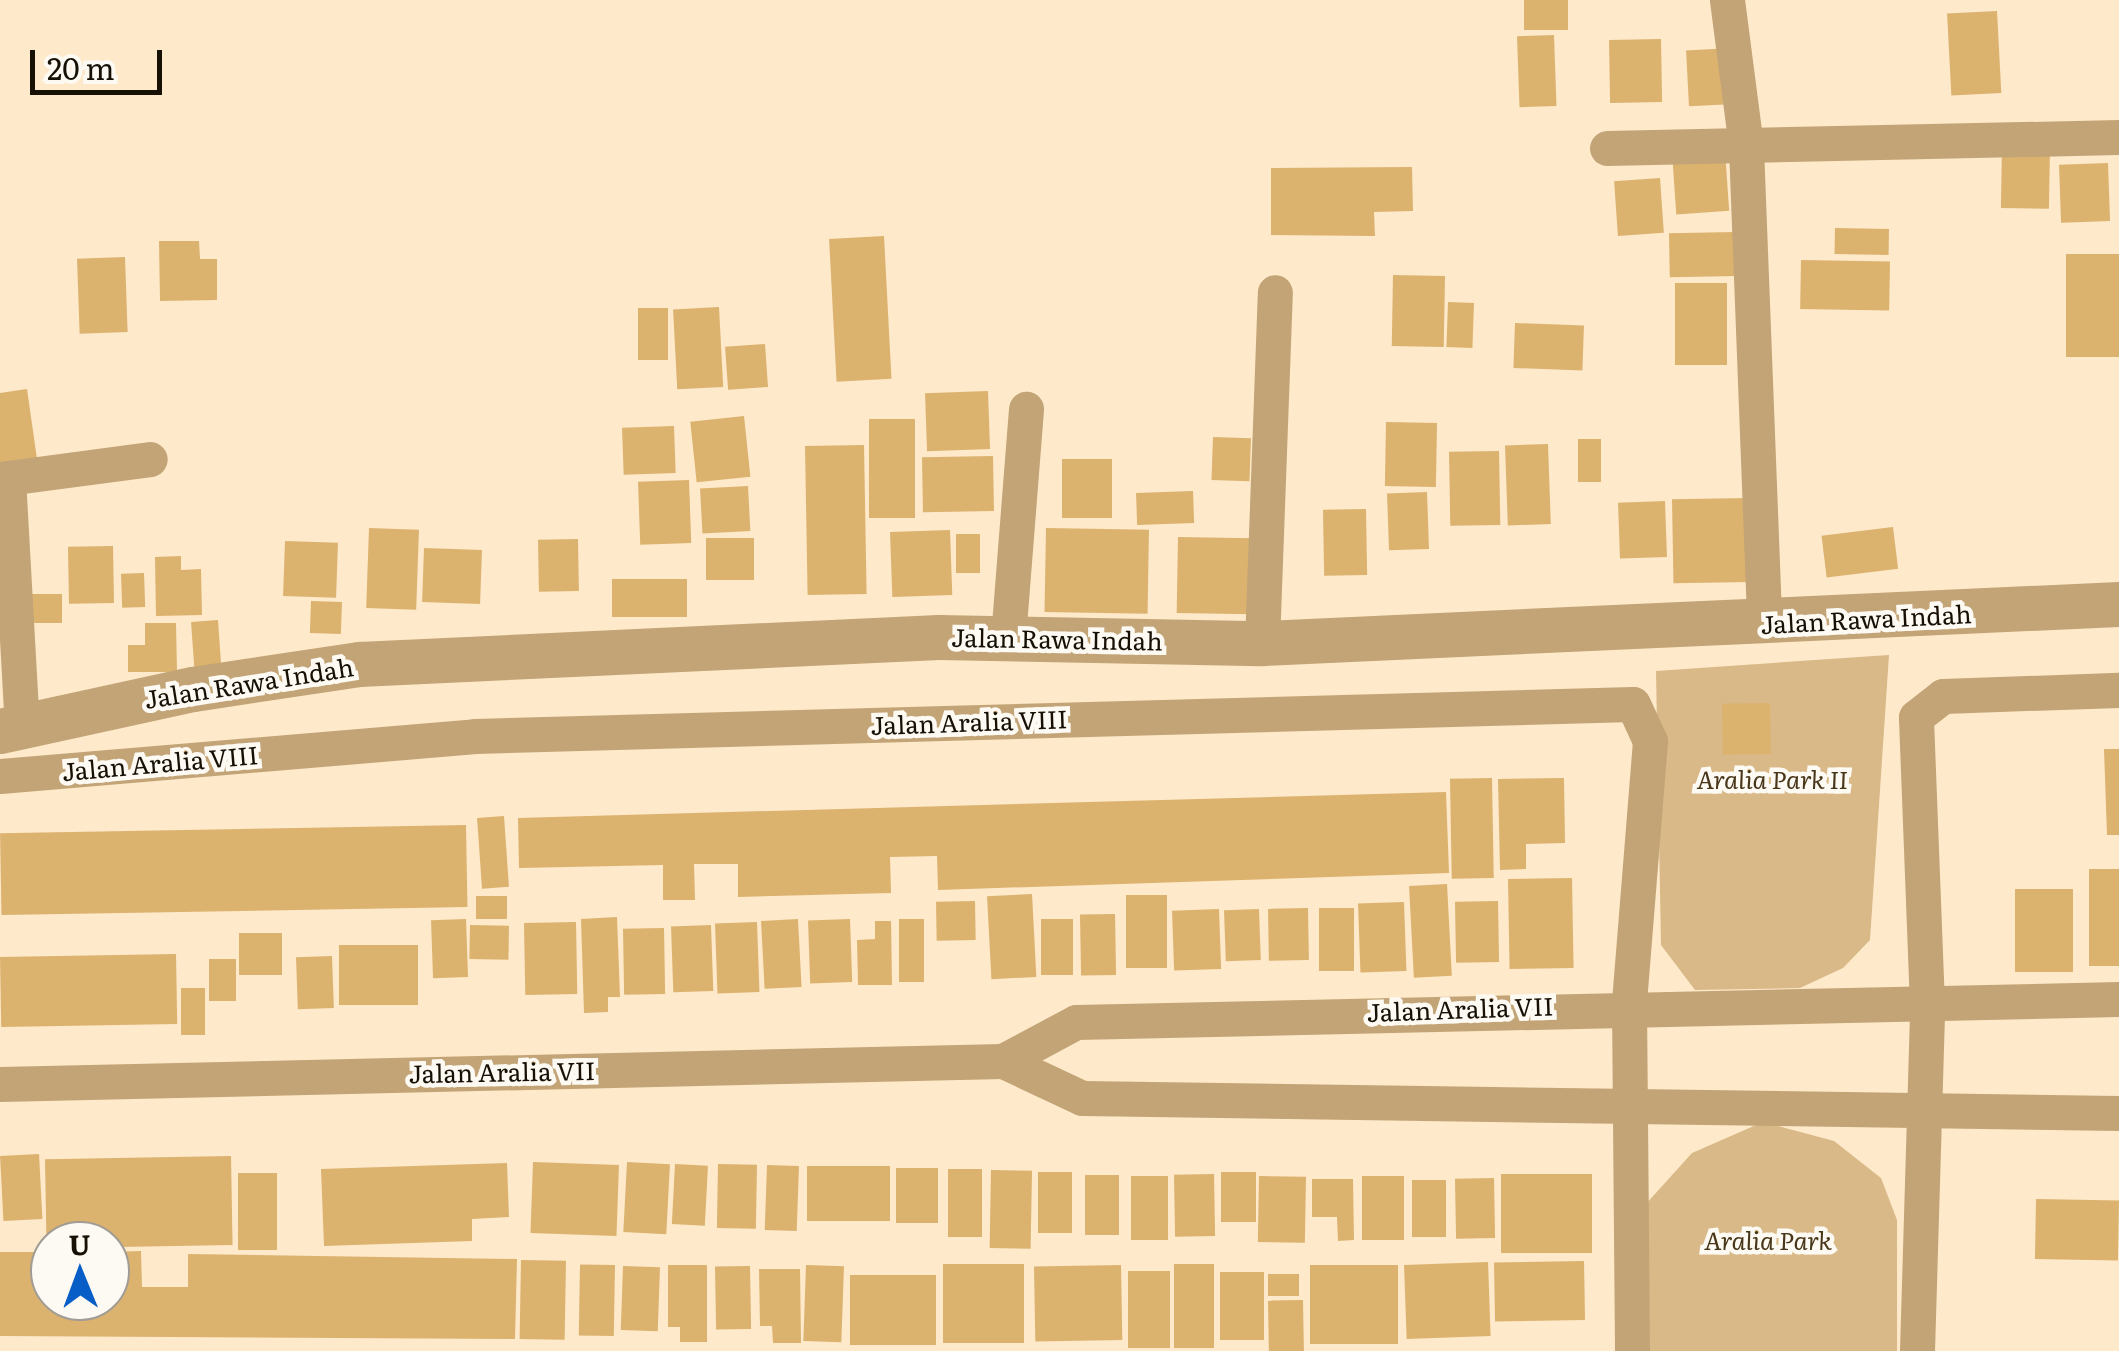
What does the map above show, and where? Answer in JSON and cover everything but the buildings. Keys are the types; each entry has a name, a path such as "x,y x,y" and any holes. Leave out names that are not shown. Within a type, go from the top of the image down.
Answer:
{"street":[{"path":"1727,0 1746,147 1764,625"},
{"path":"1607,148 2119,138"},
{"path":"1262,643 1275,292"},
{"path":"1008,638 1026,409"},
{"path":"11,728 4,478 150,459"},
{"name":"Jalan Rawa Indah","path":"11,728 193,688 359,664 1008,638 1262,643 1764,625 2119,604"},
{"path":"1917,1351 1918,1108 1927,1006 1914,726 1923,705 1943,696 2119,690"},
{"name":"Jalan Aralia VIII","path":"0,776 475,736 1633,704 1650,741 1630,1004"},
{"name":"Jalan Aralia VII","path":"1003,1061 1076,1022 1630,1004 1927,1006 2119,1000"},
{"path":"1630,1004 1632,1351"},
{"name":"Jalan Aralia VII","path":"0,1084 1003,1061 1082,1098 1630,1102 2119,1113"}],"green space":[{"name":"Aralia Park II","path":"1889,655 1870,940 1843,968 1800,988 1695,990 1661,945 1656,671"},
{"name":"Aralia Park","path":"1763,1122 1834,1141 1881,1178 1897,1220 1897,1351 1650,1351 1645,1205 1692,1153"}]}
